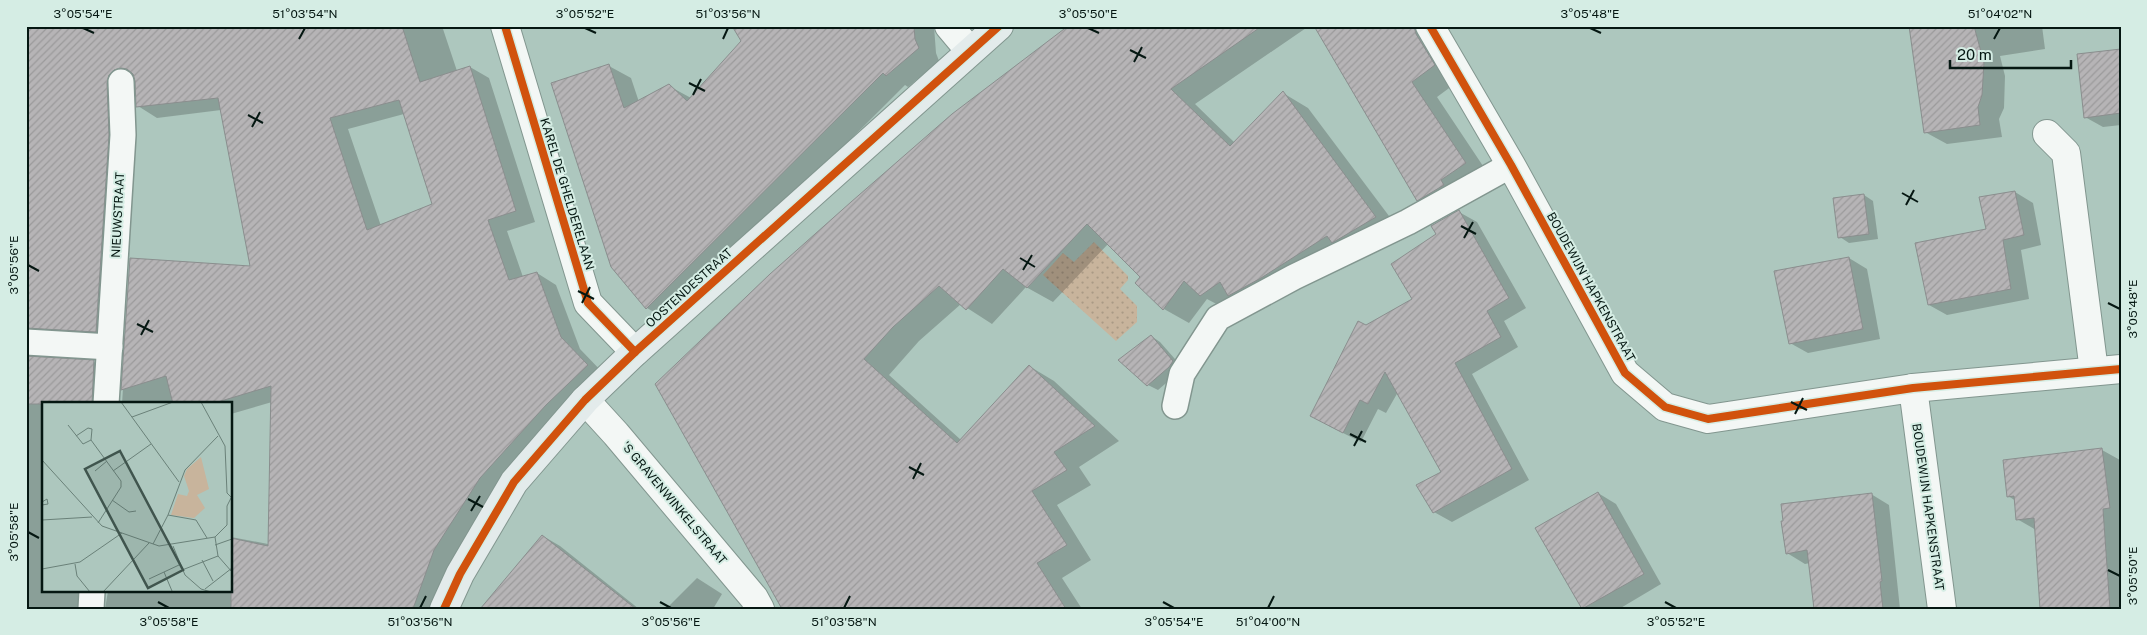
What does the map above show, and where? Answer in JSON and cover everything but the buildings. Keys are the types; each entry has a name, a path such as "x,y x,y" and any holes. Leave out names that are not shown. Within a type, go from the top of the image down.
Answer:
{"street":[{"name":"KAREL DE GHELDERELAAN","path":"504,26 588,303 635,352"},
{"path":"949,26 970,51"},
{"name":"OOSTENDESTRAAT","path":"444,609 460,574 514,482 585,400 635,352 999,26"},
{"name":"BOUDEWIJN HAPKENSTRAAT","path":"1430,26 1511,165 1625,373 1665,407 1708,419 1913,388 1942,609"},
{"path":"1913,388 2108,370 2066,153 2047,134"},
{"name":"'S GRAVENWINKELSTRAAT","path":"585,400 616,434 754,598 760,609"}],"lane":[{"name":"NIEUWSTRAAT","path":"106,402 123,135 121,82"},
{"path":"1175,406 1182,374 1218,318 1294,277 1408,222 1511,165"},
{"path":"26,342 110,347"},
{"path":"92,592 92,609"}],"shaded area":[{"path":"1094,242 1128,276 1128,280 1120,289 1137,306 1137,322 1116,341 1043,275 1063,253 1074,262"}],"cycle path":[{"path":"505,26 588,303 635,352"},
{"path":"444,609 460,574 514,482 585,400 635,352 999,26"},
{"path":"1430,26 1511,165 1625,373 1665,407 1708,419 1913,388 2121,369"}]}
